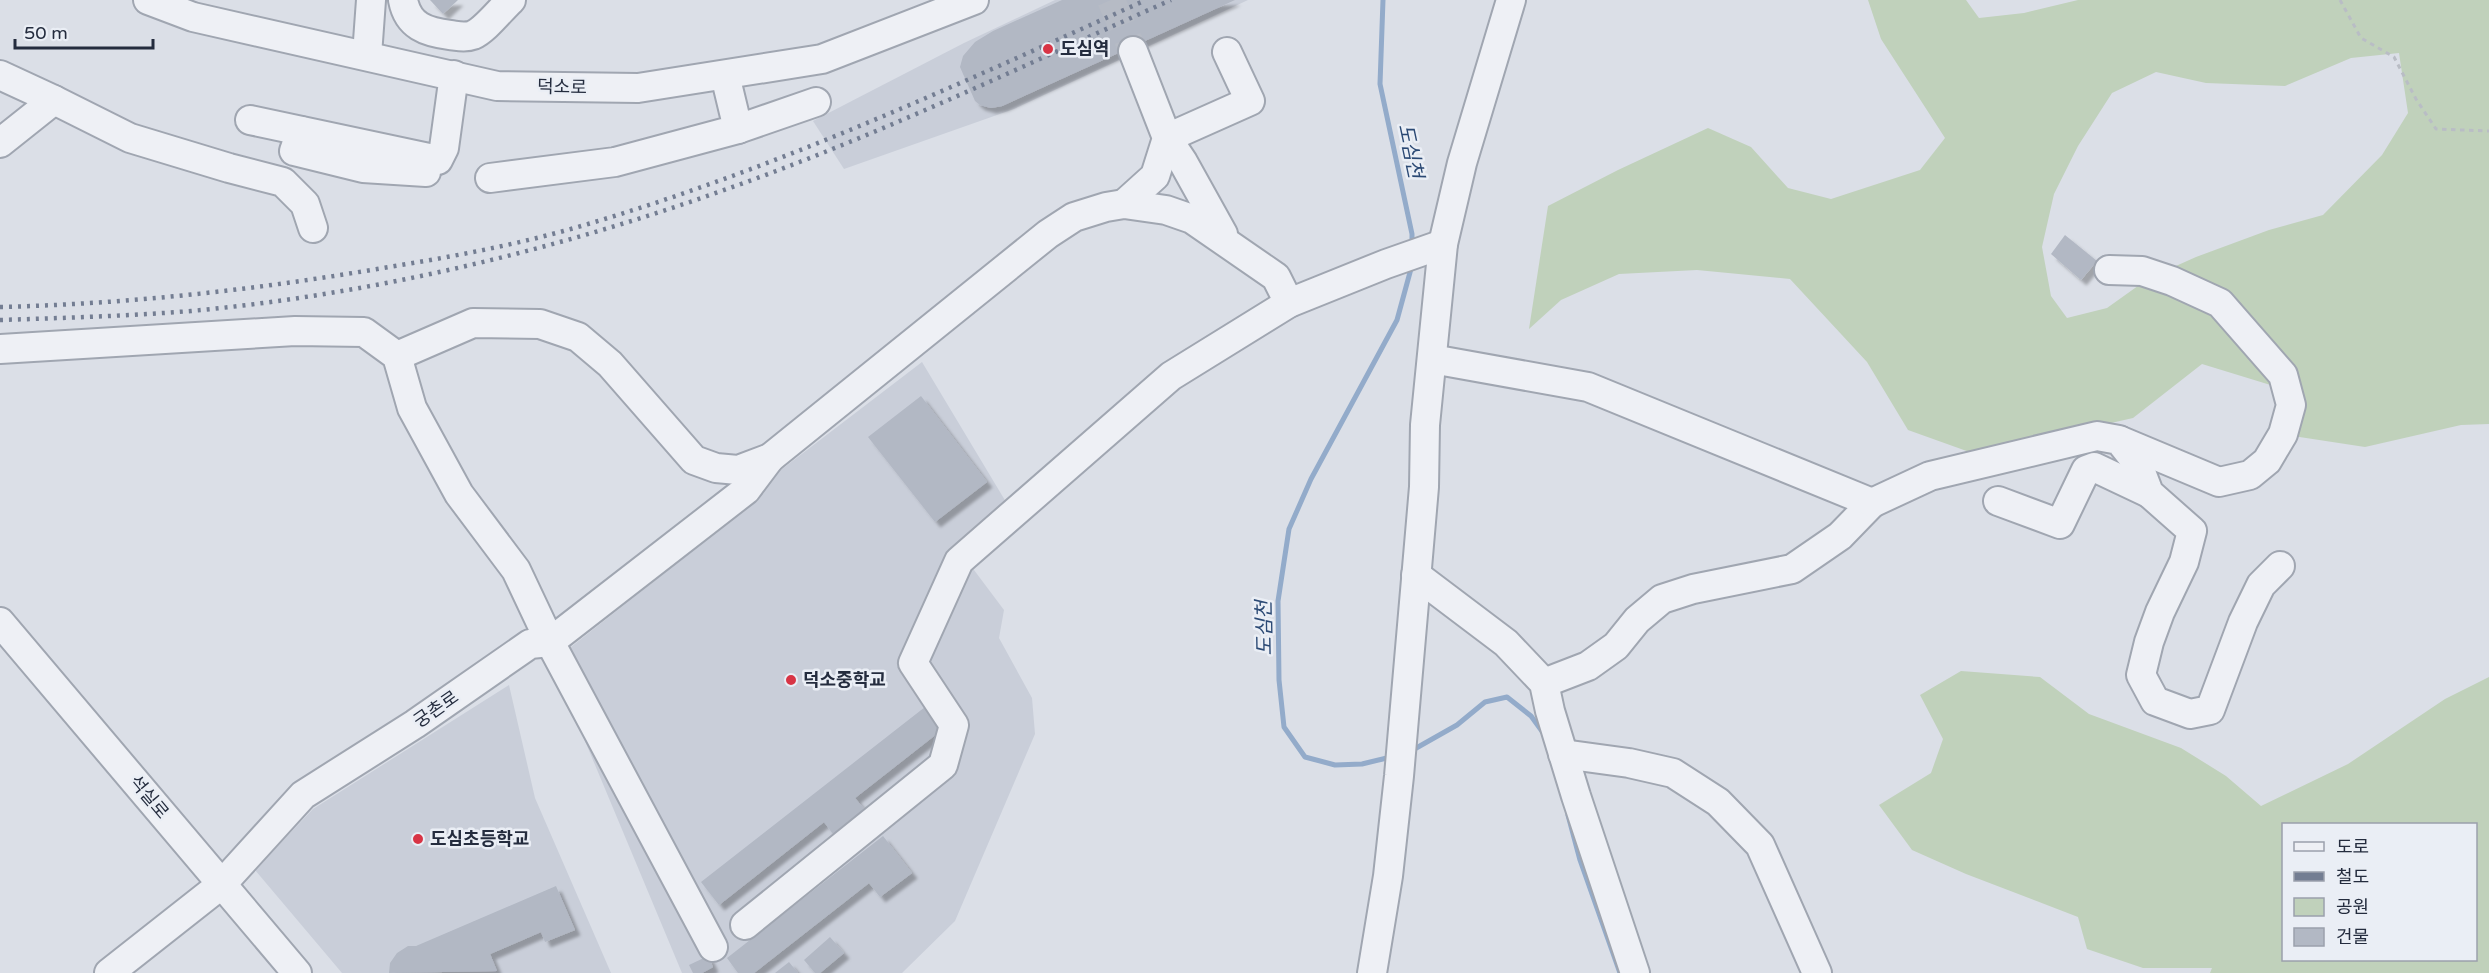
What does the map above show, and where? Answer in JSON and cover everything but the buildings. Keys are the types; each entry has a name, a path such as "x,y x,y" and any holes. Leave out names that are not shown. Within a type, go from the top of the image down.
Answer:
{"street":[{"name":"덕소로","path":"147,0 194,17 497,86 638,88 822,59 974,0"},
{"path":"367,55 371,0"},
{"path":"403,0 405,12 416,26 428,32 464,37 474,34 511,0"},
{"path":"1372,973 1388,876 1399,776 1424,487 1425,425 1443,244 1462,163 1511,0"},
{"path":"1132,51 1167,138 1174,175 1171,198 1166,210"},
{"path":"1124,204 1155,176 1167,138 1250,101 1227,52"},
{"path":"0,75 130,138 283,182 305,204 313,228"},
{"path":"250,120 438,160 444,148 454,75"},
{"path":"724,75 738,129"},
{"path":"0,143 54,100"},
{"path":"490,178 615,162 738,129 816,102"},
{"path":"1167,138 1228,242"},
{"path":"397,356 473,323 540,324 578,337 610,364 694,460 716,468 738,470 770,458 1048,234 1074,217 1124,204 1166,210 1192,219 1276,277 1289,303"},
{"path":"745,925 943,765 954,725 913,663 959,561 1171,376 1289,303 1443,244"},
{"path":"1544,683 1588,666 1607,653 1616,646 1637,620 1662,598 1693,589 1792,569 1840,536 1872,503 1930,476 2097,436 2119,440 2219,482 2250,475 2267,461 2283,434 2291,405 2283,375 2220,303 2172,281 2142,271 2109,270"},
{"path":"0,349 318,332 364,332 397,356 412,408 459,494 516,570 549,642 713,947"},
{"path":"1432,359 1588,387 1872,503"},
{"path":"2119,440 2138,464 2149,493"},
{"name":"궁촌로","path":"110,972 222,884 303,795 415,724 530,644 549,642 746,490 770,458"},
{"path":"1998,501 2060,524 2085,470 2094,467 2149,493 2192,531 2184,562 2160,612 2149,642 2142,675 2155,700 2190,714 2210,710 2243,622 2261,585 2280,566"},
{"path":"1416,575 1506,644 1544,683 1563,754 1635,973"},
{"name":"석실로","path":"0,621 297,973"},
{"path":"1563,754 1629,763 1673,773 1719,802 1760,845 1817,973"}],"path":[{"path":"2340,0 2361,38 2394,57 2416,99 2436,129 2489,131"}],"shaded area":[{"path":"1055,0 1248,0 1014,109 844,169 813,121 964,43"},
{"name":"덕소중학교","path":"922,362 1009,507 959,550 1004,610 999,638 1032,698 1035,734 955,921 902,973 682,973 552,662 744,510 773,476"},
{"name":"도심초등학교","path":"509,685 535,798 611,973 342,973 255,870 313,809"}],"green space":[{"path":"1868,0 1966,0 1979,18 2024,13 2078,0 2489,0 2489,424 2461,425 2365,447 2293,436 2277,387 2202,364 2133,418 1975,454 1908,430 1867,362 1790,279 1697,270 1619,274 1561,300 1529,329 1548,206 1708,128 1751,147 1788,188 1831,199 1920,170 1945,138 1881,39","holes":["2399,53 2408,113 2382,155 2323,215 2269,230 2196,257 2149,278 2107,308 2067,318 2051,296 2042,247 2054,194 2078,146 2112,93 2156,72 2206,83 2285,86 2351,58"]},
{"path":"1961,671 2040,677 2089,714 2181,748 2226,776 2261,806 2348,764 2445,699 2489,677 2489,973 2210,973 2212,968 2143,968 2087,949 2078,917 1966,874 1912,850 1879,805 1931,773 1943,739 1920,695"}],"waterway":[{"name":"도심천","path":"1383,0 1380,84 1412,234 1412,247"},
{"name":"도심천","path":"1391,757 1362,764 1335,765 1305,757 1284,727 1279,680 1278,601 1289,529 1311,479 1397,320 1412,265"},
{"name":"도심천","path":"1411,751 1457,725 1485,702 1507,697 1531,716 1544,734"},
{"name":"도심천","path":"1568,815 1580,860 1620,973"}],"tunnel":[{"path":"1111,0 1133,51"}],"railway":[{"path":"0,307 138,300 274,285 449,257 560,232 660,201 801,150 940,92 1146,0"},
{"path":"0,320 167,313 261,303 400,280 539,248 674,207 850,142 1171,0"}],"place":[{"name":"도심역","path":"1048,49"},
{"name":"덕소중학교","path":"791,680"},
{"name":"도심초등학교","path":"418,839"}]}
